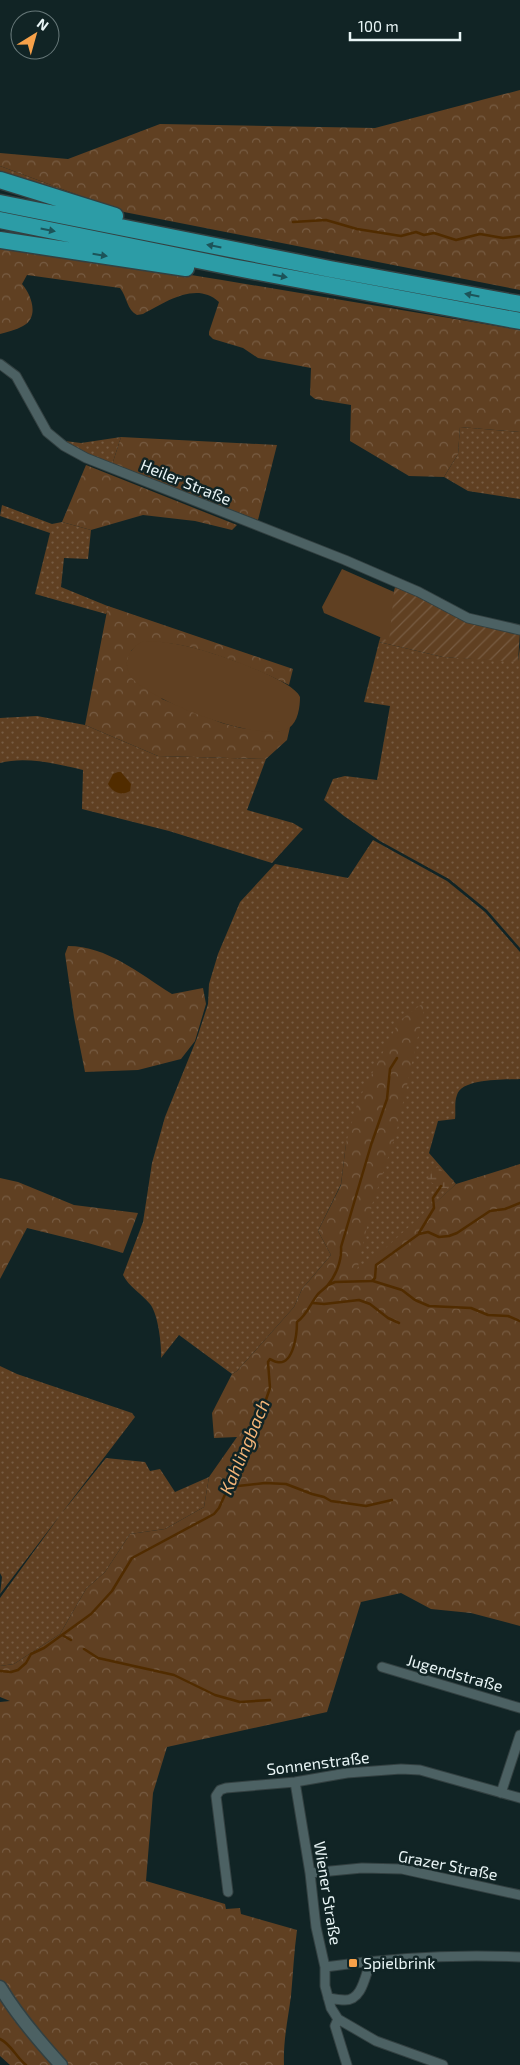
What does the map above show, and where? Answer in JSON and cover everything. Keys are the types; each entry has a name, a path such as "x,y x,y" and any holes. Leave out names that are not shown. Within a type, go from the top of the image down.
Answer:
{"highway":[{"path":"0,180 105,214 145,224 157,234"},
{"path":"0,203 520,304"},
{"path":"0,220 232,267 520,321"},
{"path":"0,240 216,273 232,267"}],"main road":[{"path":"0,1987 43,2045 61,2065"}],"street":[{"name":"Heiler Straße","path":"0,364 16,376 47,432 64,446 86,458 345,560 419,592 468,618 520,630"},
{"name":"Jugendstraße","path":"382,1667 520,1708"},
{"path":"500,1793 520,1735"},
{"name":"Sonnenstraße","path":"228,1892 216,1796 217,1793 226,1788 295,1782 347,1773 410,1769 422,1770 520,1798"},
{"name":"Wiener Straße","path":"295,1782 310,1872 316,1927 325,1967 325,1986 331,2008 338,2019 335,2026 347,2065"},
{"name":"Grazer Straße","path":"310,1872 362,1868 402,1869 520,1895"},
{"path":"325,1967 371,1961 487,1955 520,1957"},
{"path":"328,1998 344,2000 354,1997 361,1989 371,1961"},
{"path":"338,2019 376,2041 443,2065"}],"green space":[{"path":"520,90 520,290 124,212 0,166 0,153 68,159 160,124 375,128"},
{"path":"0,166 124,212 68,197 0,175"},
{"path":"0,244 173,272 178,276 191,275 520,330 520,432 460,427 458,454 444,477 409,476 350,441 351,405 315,399 310,395 311,368 258,358 243,348 213,339 209,332 219,302 201,293 191,293 171,299 143,314 137,315 129,307 120,288 27,275 22,284 31,299 33,311 31,317 23,326 0,334"},
{"path":"460,427 520,432 520,499 468,491 444,477 458,454"},
{"path":"121,437 112,465 74,448 65,441 81,443"},
{"path":"121,437 277,445 258,520 112,465"},
{"path":"86,465 237,525 232,530 195,521 143,515 91,530 62,522"},
{"path":"2,505 52,524 62,522 91,530 88,559 64,558 61,587 110,607 106,614 35,594 50,533 0,516"},
{"path":"342,569 394,592 389,641 324,613 322,607"},
{"path":"396,584 442,607 520,632 518,662 443,657 379,642"},
{"path":"108,606 293,669 289,685 233,661 184,646 162,643 144,644 131,651 162,699 222,723 241,728 271,731 290,727 287,740 266,759 158,756 85,725"},
{"path":"144,641 171,643 197,649 249,666 283,682 300,697 299,710 295,722 289,728 275,732 255,731 208,718 161,698 132,678 127,667 128,656 134,647"},
{"path":"379,642 443,657 518,661 520,647 520,948 487,910 449,879 380,841 324,800 333,779 345,776 377,780 390,706 364,702"},
{"path":"37,716 85,725 158,756 266,759 247,810 293,823 303,829 272,863 169,831 82,809 83,770 53,763 20,760 0,763 0,718"},
{"path":"373,840 447,881 485,912 520,952 520,1079 485,1081 467,1085 461,1089 456,1098 455,1119 438,1121 429,1153 456,1184 356,1277 333,1255 348,1182 346,1144 341,1184 318,1231 331,1255 302,1289 294,1307 237,1371 232,1374 179,1335 161,1358 159,1330 153,1308 123,1275 143,1222 152,1163 165,1117 197,1038 208,1004 209,984 218,954 240,902 275,864 348,878"},
{"path":"68,946 96,951 123,962 172,994 203,988 206,1004 195,1041 181,1059 138,1070 85,1072 74,1017 65,954"},
{"path":"426,1001 396,1134 372,1205 356,1275 456,1184 520,1164 520,1626 471,1613 431,1609 401,1593 361,1602 327,1712 167,1747 153,1793 146,1881 225,1904 226,1909 240,1908 241,1914 297,1930 284,2065 10,2065 0,2056 0,1702 10,1701 0,1697 0,1666 14,1664 60,1634 86,1589 105,1572 130,1534 165,1529 204,1507 209,1477 237,1437 214,1438 212,1413 232,1374 237,1371 294,1307 302,1289 331,1255 318,1231 341,1185 346,1143 358,1101 399,1021"},
{"path":"438,1167 454,1181 445,1190 427,1180 432,1171"},
{"path":"0,1178 18,1182 74,1205 138,1213 123,1253 27,1228 0,1279"},
{"path":"0,1366 17,1374 132,1413 135,1417 0,1594 2,1577 0,1573"},
{"path":"106,1458 145,1462 150,1471 160,1469 175,1492 209,1477 204,1507 165,1529 130,1534 105,1572 86,1589 60,1634 14,1664 0,1666 0,1598 61,1514"}],"shaded area":[{"path":"121,772 131,784 130,791 118,793 112,790 108,784 113,774"}],"waterway":[{"path":"293,222 326,220 357,229 401,236 416,232 424,235 434,233 456,240 480,234 503,238 520,236"},
{"name":"Kahlingbach","path":"0,1671 11,1672 18,1670 26,1663 31,1654 44,1648 91,1614 112,1591 132,1558 214,1514 219,1508 261,1414 270,1388 268,1362 270,1359 283,1362 291,1354 297,1322 306,1313 318,1294 327,1286 338,1268 341,1247 371,1145 387,1099 390,1069 397,1058"},
{"path":"419,1233 434,1208 433,1198 441,1186"},
{"path":"328,1285 335,1282 372,1281 375,1278 376,1265 419,1234 428,1232 439,1237 449,1236 457,1233 490,1211 505,1209 520,1203"},
{"path":"373,1281 402,1290 415,1300 429,1306 471,1308 488,1315 508,1316 520,1321"},
{"path":"313,1303 324,1304 359,1300 370,1304 388,1318 399,1323"},
{"path":"229,1487 265,1483 286,1484 331,1501 366,1506 392,1500"},
{"path":"62,1635 71,1640"},
{"path":"84,1649 98,1658 174,1675 215,1695 240,1702 270,1700"},
{"path":"0,2039 26,2065"}],"place":[{"name":"Spielbrink","path":"353,1963"}]}
